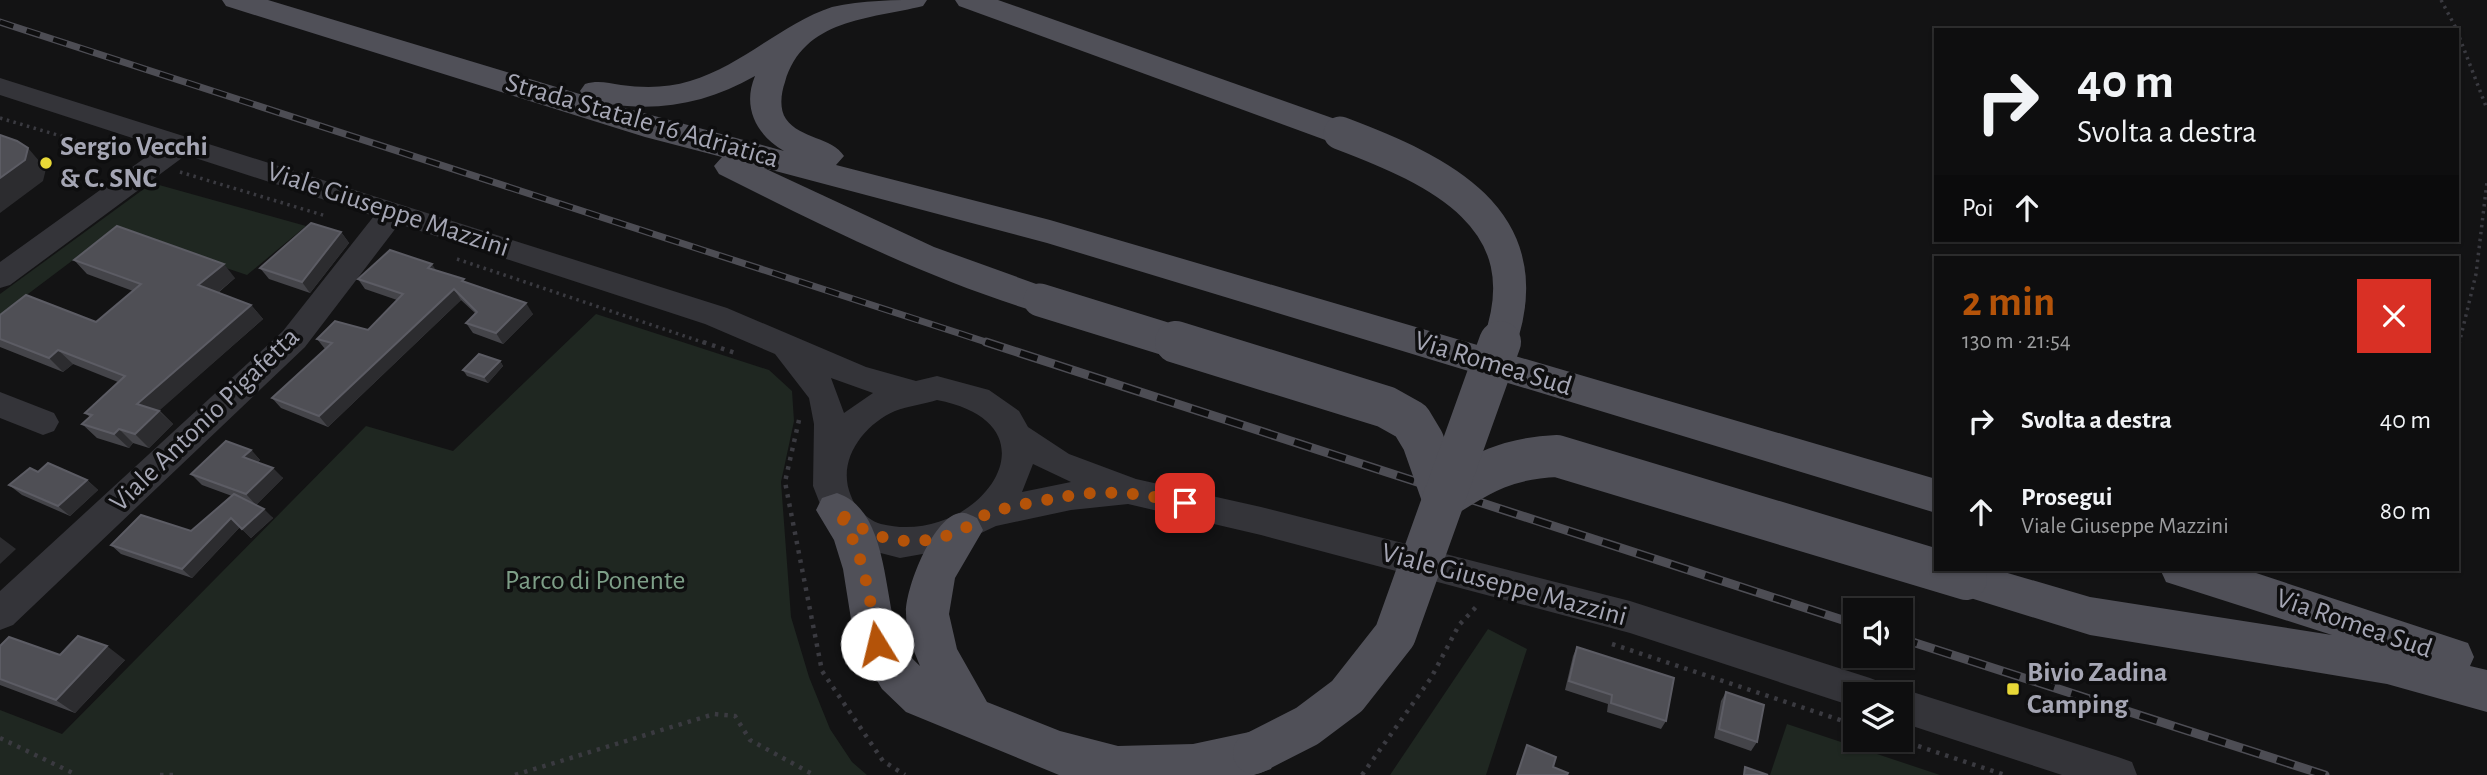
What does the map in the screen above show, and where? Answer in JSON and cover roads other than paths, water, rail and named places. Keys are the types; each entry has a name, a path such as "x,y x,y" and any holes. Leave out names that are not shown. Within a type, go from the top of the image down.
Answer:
{"main road":[{"name":"Strada Statale 16 Adriatica","path":"237,0 657,129 1050,232"},
{"path":"410,51 513,68 625,97 662,99 694,93 736,76 793,39 842,13 912,0"},
{"path":"837,510 853,534 864,569 877,644 898,675 922,696 1059,754 1118,768 1193,766 1254,753 1307,726 1347,696 1395,635 1506,324 1511,277 1495,234 1469,199 1430,171 1340,133 970,0"},
{"path":"793,39 770,73 765,104 771,126 788,141 816,153 979,201 1050,232"},
{"path":"657,129 894,246 982,282 1385,407 1411,421 1423,440 1443,498"},
{"name":"Via Romea Sud","path":"1050,232 1934,495"},
{"path":"1443,498 1489,468 1520,456 1557,456 1934,570"},
{"path":"970,715 938,658 926,620 934,579 975,522"},
{"path":"1938,571 2090,616 2387,664 2487,691"},
{"name":"Via Romea Sud","path":"2188,571 2277,597 2487,669"}],"street":[{"name":"Viale Giuseppe Mazzini","path":"0,86 181,145 386,222 716,316 775,339 858,377 909,391"},
{"path":"0,277 181,145"},
{"name":"Viale Antonio Pigafetta","path":"0,614 294,339 386,222"},
{"path":"775,339 808,368 824,391 832,430 827,488 837,510 854,527 878,538 905,542 934,539 975,522 1071,496 1134,492"},
{"path":"828,463 838,439 856,418 880,401 909,391 937,387 964,391 988,401 1006,416 1016,436 1019,456 1015,476 1004,496 975,522"},
{"path":"0,404 43,422"},
{"path":"1016,436 1057,463 1134,492"},
{"name":"Viale Giuseppe Mazzini","path":"1134,492 1274,524 1630,617 1843,686"},
{"path":"1913,709 2118,775"}],"railway":[{"path":"0,22 992,344"},
{"path":"986,342 1843,620"},
{"path":"1913,642 2325,775"}],"place":[{"name":"Sergio Vecchi & C. SNC","path":"46,163"},
{"name":"Bivio Zadina Camping","path":"2013,689"}],"park label":[{"name":"Parco di Ponente","path":"595,581"}]}
